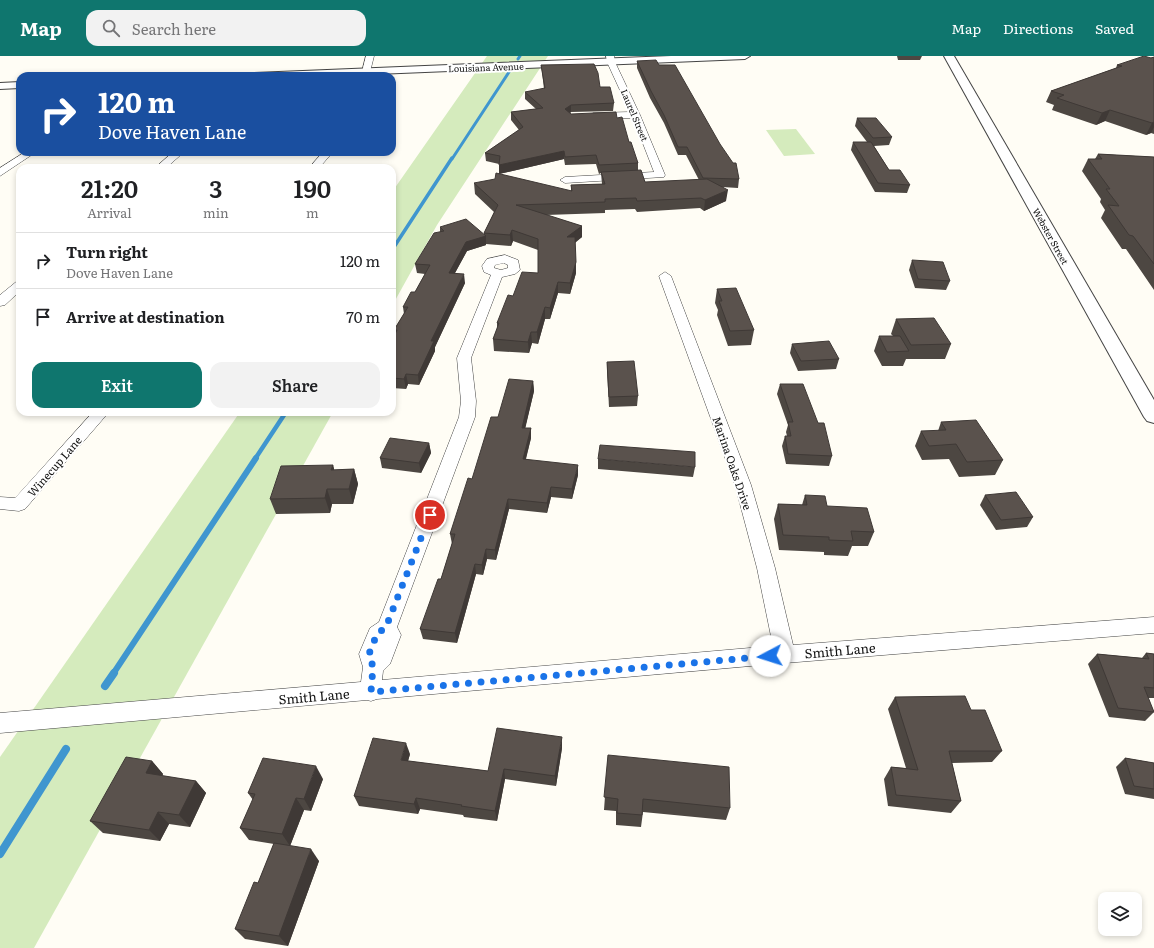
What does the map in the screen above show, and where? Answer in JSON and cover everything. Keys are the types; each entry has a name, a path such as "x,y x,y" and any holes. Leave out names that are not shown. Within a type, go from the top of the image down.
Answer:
{"street":[{"path":"366,72 370,56"},
{"name":"Louisiana Avenue","path":"396,72 611,59 745,56"},
{"name":"Webster Street","path":"948,56 1154,417"},
{"name":"Laurel Street","path":"565,180 660,175 636,114 611,59"},
{"path":"0,86 16,85"},
{"path":"585,117 636,114"},
{"path":"0,173 25,156"},
{"path":"165,164 174,156"},
{"path":"318,164 324,156"},
{"path":"371,692 373,667 383,658 391,635 386,627 467,417 470,403 464,369 464,358 498,273"},
{"name":"Marina Oaks Drive","path":"665,276 743,485 766,568 785,654"},
{"path":"0,302 16,288"},
{"name":"Winecup Lane","path":"0,503 20,505 98,416"},
{"name":"Smith Lane","path":"0,723 371,692 785,654 1154,625"}],"green space":[{"path":"487,56 548,56 437,225 396,299 396,186"},
{"path":"796,129 815,154 784,156 766,130"},
{"path":"237,416 331,416 34,948 0,948 0,757"}],"building":[{"path":"1144,56 1151,58 1154,57 1154,122 1152,123 1110,110 1102,113 1057,98 1064,95 1051,91 1122,66 1117,65"},
{"path":"656,60 659,65 675,65 720,144 733,163 736,163 739,179 703,178 687,147 678,147 637,61"},
{"path":"594,64 598,73 600,87 610,87 614,103 571,105 565,109 571,114 616,112 617,118 622,117 629,142 631,142 638,163 599,165 596,155 565,157 564,151 499,165 500,156 485,153 523,127 511,112 543,108 525,92 545,88 541,65"},
{"path":"857,118 876,118 892,137 873,138"},
{"path":"853,142 871,142 889,170 900,170 910,185 878,183"},
{"path":"1098,154 1154,157 1154,264 1133,236 1129,235 1108,205 1119,206 1106,189 1110,189 1088,159 1102,159"},
{"path":"641,170 645,182 707,179 728,190 705,200 701,198 637,201 636,198 605,199 605,202 516,205 582,226 567,237 575,237 576,262 570,283 558,282 550,308 545,307 537,332 531,332 528,342 493,339 499,323 497,323 508,295 513,296 522,272 538,273 538,239 512,230 510,235 484,233 498,205 474,183 495,179 496,173 572,191 571,185 605,184 601,172"},
{"path":"466,219 486,236 466,242 449,273 464,274 431,341 434,341 418,375 406,374 404,379 396,378 396,327 408,307 403,307 411,292 415,292 430,265 415,264 434,233 444,231 440,227"},
{"path":"912,260 943,262 950,281 918,279"},
{"path":"736,288 754,330 730,331 719,301 722,301 717,289"},
{"path":"934,318 951,344 911,345 896,319"},
{"path":"879,336 900,336 909,351 887,352"},
{"path":"829,341 839,359 801,361 792,344"},
{"path":"634,361 638,396 609,397 607,362"},
{"path":"509,379 533,381 522,428 531,428 523,459 578,465 572,489 551,487 547,503 508,499 495,550 486,549 482,565 475,564 455,633 420,629 438,579 441,579 455,534 450,534 468,478 472,479 491,417 498,417"},
{"path":"780,384 803,384 818,423 824,423 832,456 788,454 785,436 791,436 788,422 793,422"},
{"path":"976,420 1003,460 967,462 956,444 929,446 921,431 946,430 941,422"},
{"path":"390,438 429,443 419,463 380,458"},
{"path":"600,445 695,452 695,467 598,459"},
{"path":"333,465 331,470 354,469 349,489 327,489 325,498 270,499 281,466"},
{"path":"1016,492 1033,517 1001,520 985,495"},
{"path":"805,495 825,496 827,506 867,508 874,532 851,531 853,541 829,540 829,537 783,535 778,504 807,505"},
{"path":"1146,653 1154,654 1154,688 1144,687 1154,712 1118,708 1097,654 1149,659"},
{"path":"965,696 971,710 985,710 1002,751 949,751 961,801 896,795 891,767 918,770 895,697"},
{"path":"497,728 562,737 555,776 504,769 495,811 416,798 414,804 354,796 373,738 406,743 401,760 488,771"},
{"path":"608,755 729,767 730,808 643,799 642,815 617,813 618,799 604,797"},
{"path":"126,757 152,761 146,773 196,781 179,815 158,812 149,830 90,821"},
{"path":"263,758 316,766 304,799 296,798 282,834 240,828 255,794 248,793"},
{"path":"1125,758 1154,763 1154,789 1134,786"},
{"path":"274,843 311,849 279,936 235,929 254,882 258,883"}],"waterway":[{"path":"452,159 509,72"},
{"path":"396,244 452,158"},
{"path":"255,459 283,416"},
{"path":"113,674 256,458"},
{"path":"105,686 114,673"},
{"path":"0,854 66,749"}],"route":[{"path":"430,515 386,627 377,634 369,654 373,667 371,692 770,656"}]}
